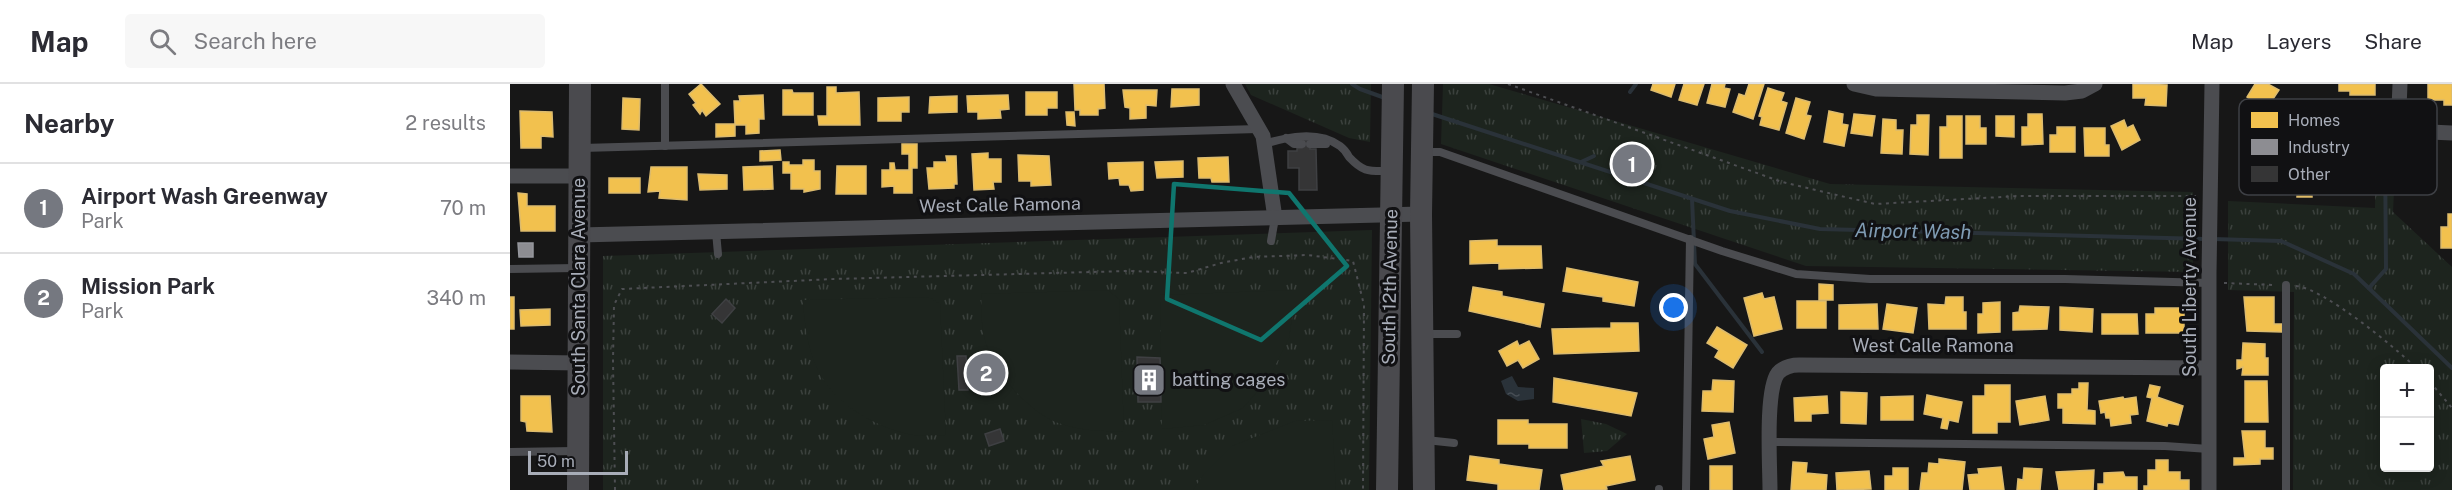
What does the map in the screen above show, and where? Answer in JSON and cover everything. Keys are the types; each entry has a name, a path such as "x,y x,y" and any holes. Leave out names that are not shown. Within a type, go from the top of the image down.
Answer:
{"main road":[{"name":"South Santa Clara Avenue","path":"578,490 580,84"},
{"name":"South 12th Avenue","path":"1387,490 1393,84"},
{"name":"South 12th Avenue","path":"1423,84 1421,214 1424,490"}],"street":[{"path":"1233,84 1264,144 1275,218"},
{"path":"1854,84 1876,89 2066,93 2096,86"},
{"name":"South Liberty Avenue","path":"2209,490 2211,449 2208,368 2212,84"},
{"path":"2399,99 2400,84"},
{"path":"2437,133 2452,133"},
{"path":"510,176 580,176"},
{"name":"West Calle Ramona","path":"579,236 1421,214"},
{"path":"510,362 579,363"},
{"name":"West Calle Ramona","path":"1770,490 1770,397 1776,367 1799,364 2208,368"}],"lane":[{"path":"665,84 665,146"},
{"path":"580,148 1258,129"},
{"path":"1264,144 1300,136 1323,139 1340,146 1365,171 1392,171"},
{"path":"1286,138 1294,144 1334,143"},
{"path":"1422,144 1796,274 1870,279 2209,278"},
{"path":"1270,241 1275,218"},
{"path":"716,232 718,254"},
{"path":"1686,490 1690,239"},
{"path":"510,269 579,268"},
{"path":"2286,285 2286,490"},
{"path":"1422,334 1457,334"},
{"path":"1423,439 1454,443"},
{"path":"1770,442 2165,446 2211,449"},
{"path":"510,452 578,451"}],"path":[{"path":"1508,84 1782,182 1875,204 2019,196 2210,196"},
{"path":"615,490 614,306 622,289 834,279 1128,271 1187,273 1253,257 1308,255 1353,261 1364,305 1363,490"},
{"path":"2209,278 2300,286 2313,290 2397,349 2411,364"},
{"path":"2434,387 2452,408"}],"highlighted area":[{"path":"1174,184 1289,193 1347,266 1261,340 1167,299"}],"green space":[{"path":"1245,84 1371,84 1370,142 1349,138 1251,95"},
{"path":"1443,84 1489,84 1830,184 2193,192 2193,272 1806,266 1441,144"},
{"path":"2375,195 2394,195 2393,212 2452,267 2452,490 2293,490 2294,292 2228,290 2228,201 2375,208"},
{"path":"1372,230 1369,490 603,490 603,256"},
{"path":"1108,290 1119,299 1124,431 1087,430 1051,420 1028,404 999,370 986,344 981,294"},
{"path":"1293,290 1289,338 1269,378 1243,408 1204,425 1162,429 1160,295"},
{"path":"929,297 940,304 946,435 913,435 888,428 865,417 835,395 817,368 811,353 803,300"},
{"path":"1581,419 1606,424 1627,434 1607,451 1584,453"},
{"path":"1332,420 1336,490 1193,490 1204,474 1232,446 1295,421"}],"water":[{"path":"1512,376 1518,387 1534,388 1534,399 1518,401 1506,394 1501,381"}],"building: Homes":[{"path":"701,84 720,104 706,116 702,110 700,114 693,105 696,103 689,94"},
{"path":"1074,84 1104,84 1105,108 1098,109 1098,115 1080,115 1080,110 1075,110"},
{"path":"1653,84 1675,84 1671,97 1651,90"},
{"path":"1684,84 1704,84 1697,105 1679,100"},
{"path":"1712,84 1725,84 1724,88 1730,89 1725,107 1707,103"},
{"path":"1749,84 1764,84 1753,119 1733,112 1739,94 1745,96"},
{"path":"2133,84 2167,85 2166,106 2145,105 2146,98 2133,98"},
{"path":"2255,84 2268,84 2279,90 2273,99 2247,97"},
{"path":"2339,84 2375,84 2375,95 2350,95 2350,91 2339,91"},
{"path":"2428,84 2452,84 2452,105 2444,105 2444,100 2428,99"},
{"path":"827,87 836,87 836,93 859,92 860,125 819,125 818,116 827,116"},
{"path":"1768,88 1784,93 1781,101 1787,103 1779,130 1760,125 1762,117 1759,116"},
{"path":"1172,89 1199,89 1199,105 1171,107"},
{"path":"783,90 792,90 793,93 813,93 813,115 783,115"},
{"path":"1123,90 1157,90 1156,106 1146,105 1146,118 1130,119 1130,108 1125,107"},
{"path":"1026,92 1057,92 1057,108 1047,108 1047,115 1026,115"},
{"path":"763,95 764,119 759,119 759,133 746,134 746,125 735,125 735,136 716,137 716,124 735,124 734,101 740,101 739,96"},
{"path":"1008,95 1009,109 1000,110 1001,118 978,119 978,112 968,112 967,96"},
{"path":"957,96 957,112 929,113 930,97"},
{"path":"909,97 909,112 901,112 901,121 878,121 878,98"},
{"path":"623,98 640,99 639,130 622,129"},
{"path":"1796,98 1810,102 1806,115 1811,116 1804,139 1786,133"},
{"path":"520,111 552,112 553,137 541,136 541,148 521,148"},
{"path":"1829,111 1843,114 1842,124 1848,125 1844,146 1824,142"},
{"path":"1066,112 1074,112 1075,126 1067,125"},
{"path":"1854,114 1875,116 1872,136 1851,133"},
{"path":"2028,114 2042,114 2043,144 2022,145 2022,127 2028,127"},
{"path":"1917,115 1929,115 1928,155 1910,154 1911,125 1917,125"},
{"path":"1947,116 1962,116 1962,158 1940,158 1940,127 1947,127"},
{"path":"1966,116 1980,116 1980,128 1986,128 1986,144 1966,144"},
{"path":"1996,116 2014,116 2014,137 1996,136"},
{"path":"1883,119 1896,120 1896,130 1903,130 1902,154 1881,153"},
{"path":"2124,120 2127,128 2133,125 2140,140 2122,150 2111,126"},
{"path":"2057,127 2075,127 2075,152 2050,152 2050,135 2057,135"},
{"path":"2084,128 2105,128 2105,145 2109,145 2109,156 2085,156"},
{"path":"902,144 917,144 917,168 912,168 912,193 894,193 894,186 882,187 882,170 890,170 890,163 894,163 895,170 909,170 909,154 902,154"},
{"path":"780,150 781,160 760,161 760,151"},
{"path":"988,153 988,159 1001,159 1001,182 993,182 994,189 974,190 972,154"},
{"path":"1018,155 1049,156 1051,185 1031,186 1031,181 1019,181"},
{"path":"946,156 956,156 957,184 954,184 954,188 929,189 927,168 934,168 934,162 947,162"},
{"path":"1228,157 1229,182 1212,182 1211,178 1199,178 1198,158"},
{"path":"803,160 814,160 814,171 820,171 820,189 804,192 804,189 791,189 791,173 783,173 783,162 789,162 789,165 803,165"},
{"path":"1183,161 1183,177 1157,178 1155,162"},
{"path":"1143,162 1143,190 1131,191 1129,185 1120,185 1119,178 1109,179 1108,163"},
{"path":"772,166 773,189 744,190 743,167"},
{"path":"837,166 866,166 866,194 836,194"},
{"path":"651,167 687,167 687,200 659,198 660,191 648,192"},
{"path":"698,174 727,175 727,189 700,190"},
{"path":"609,178 640,178 640,193 609,193"},
{"path":"518,193 527,194 527,206 555,206 555,231 521,231"},
{"path":"2297,195 2312,195 2312,197 2297,197"},
{"path":"2448,214 2452,214 2452,248 2441,248 2441,227 2448,227"},
{"path":"1497,240 1497,246 1541,246 1542,268 1499,269 1499,263 1470,264 1470,241"},
{"path":"1567,268 1638,282 1634,306 1603,301 1603,297 1563,291"},
{"path":"1819,284 1833,285 1833,300 1819,300"},
{"path":"1473,287 1502,292 1502,296 1544,304 1540,327 1469,311"},
{"path":"1762,293 1764,299 1774,297 1782,329 1754,336 1744,298"},
{"path":"510,297 514,297 514,329 510,329"},
{"path":"1946,297 1963,297 1966,329 1929,329 1928,304 1945,305"},
{"path":"2244,297 2274,297 2274,324 2282,324 2282,332 2247,331"},
{"path":"1797,301 1826,301 1826,328 1797,328"},
{"path":"2000,302 2000,332 1978,333 1978,314 1983,314 1983,303"},
{"path":"1877,304 1878,329 1839,329 1839,305"},
{"path":"1887,304 1917,308 1913,333 1883,329"},
{"path":"2020,306 2049,307 2047,329 2013,330 2013,313 2019,312"},
{"path":"2060,307 2093,309 2092,332 2060,330"},
{"path":"2155,308 2184,308 2184,333 2146,333 2146,314 2155,314"},
{"path":"550,309 550,325 521,326 520,310"},
{"path":"2102,314 2137,314 2138,334 2102,334"},
{"path":"1611,323 1638,323 1639,351 1554,354 1552,329 1611,328"},
{"path":"1717,327 1747,345 1733,368 1715,357 1719,350 1707,343"},
{"path":"1517,341 1519,346 1529,341 1539,359 1523,368 1518,360 1507,366 1499,351"},
{"path":"2243,343 2265,344 2268,375 2242,375 2243,367 2237,369 2237,360 2242,360"},
{"path":"1554,378 1637,393 1631,416 1553,402"},
{"path":"1713,380 1734,381 1733,412 1702,411 1703,391 1712,391"},
{"path":"2245,381 2267,381 2268,422 2245,422"},
{"path":"2079,383 2088,383 2087,410 2095,411 2095,424 2063,423 2063,408 2058,408 2058,394 2072,394 2072,389 2079,389"},
{"path":"1985,385 2010,385 2010,422 1997,422 1997,433 1973,433 1973,396 1985,396"},
{"path":"2150,385 2160,387 2157,397 2183,406 2178,425 2168,423 2167,426 2147,421 2152,398 2147,397"},
{"path":"1841,392 1867,393 1866,424 1841,423"},
{"path":"1927,395 1962,402 1958,422 1949,420 1947,429 1941,428 1943,418 1924,414"},
{"path":"521,396 550,396 552,432 527,431 526,422 521,421"},
{"path":"1827,396 1828,413 1811,414 1811,421 1795,421 1794,398"},
{"path":"1913,396 1913,420 1881,420 1881,397"},
{"path":"2045,396 2049,420 2020,425 2016,401"},
{"path":"2123,397 2124,399 2136,397 2138,414 2130,415 2131,423 2111,426 2110,418 2106,418 2105,412 2101,413 2099,401"},
{"path":"1498,420 1528,420 1528,424 1567,424 1567,448 1529,448 1529,444 1498,444"},
{"path":"1729,422 1735,453 1708,459 1704,439 1714,437 1712,425"},
{"path":"2242,431 2265,431 2265,448 2273,448 2273,459 2260,459 2260,464 2234,465 2234,458 2245,458"},
{"path":"1470,456 1499,460 1499,464 1542,470 1539,490 1498,490 1498,484 1467,480"},
{"path":"1630,456 1635,480 1606,486 1607,489 1603,490 1564,490 1561,475 1604,466 1601,461"},
{"path":"1939,459 1965,462 1962,490 1920,490 1922,473 1928,473 1929,463 1939,464"},
{"path":"2156,460 2168,460 2168,472 2180,472 2180,480 2189,480 2189,490 2144,490 2144,486 2148,486 2148,470 2156,470"},
{"path":"1793,462 1807,463 1806,473 1827,475 1826,490 1791,490"},
{"path":"1710,466 1732,466 1732,490 1710,490"},
{"path":"2001,467 2004,490 1970,490 1968,475 1979,474 1978,469"},
{"path":"1893,468 1908,468 1908,490 1885,490 1885,476 1893,476"},
{"path":"2024,468 2042,469 2040,490 2017,490 2018,479 2023,480"},
{"path":"2094,470 2093,490 2059,490 2056,472"},
{"path":"1869,471 1871,489 1837,490 1836,473"},
{"path":"2123,472 2125,477 2137,477 2137,490 2098,490 2098,484 2104,484 2104,473"}],"building: Industry":[{"path":"518,243 533,243 533,257 519,257"}],"building: Other":[{"path":"1301,140 1310,140 1310,149 1316,149 1317,190 1299,190 1299,168 1288,168 1288,151 1297,151 1297,148 1302,148"},
{"path":"726,299 735,308 722,323 712,314"},
{"path":"957,356 966,356 968,390 959,390"},
{"name":"batting cages","path":"1137,357 1160,358 1161,402 1138,402"},
{"path":"1000,429 1004,441 989,446 985,434"}],"waterway":[{"name":"Airport Wash","path":"1352,84 1385,98"},
{"path":"1630,92 1636,84"},
{"name":"Airport Wash","path":"1429,113 1730,211 1820,229 2205,239"},
{"path":"1581,162 1594,156"},
{"path":"2369,288 2386,269 2385,195"},
{"path":"1692,199 1695,264 1762,352"},
{"name":"Airport Wash","path":"2213,239 2281,241 2354,274 2452,368"}],"place":[{"name":"Airport Wash Greenway","path":"1632,164"},
{"name":"Mission Park","path":"986,373"},
{"name":"batting cages","path":"1149,380"}]}
